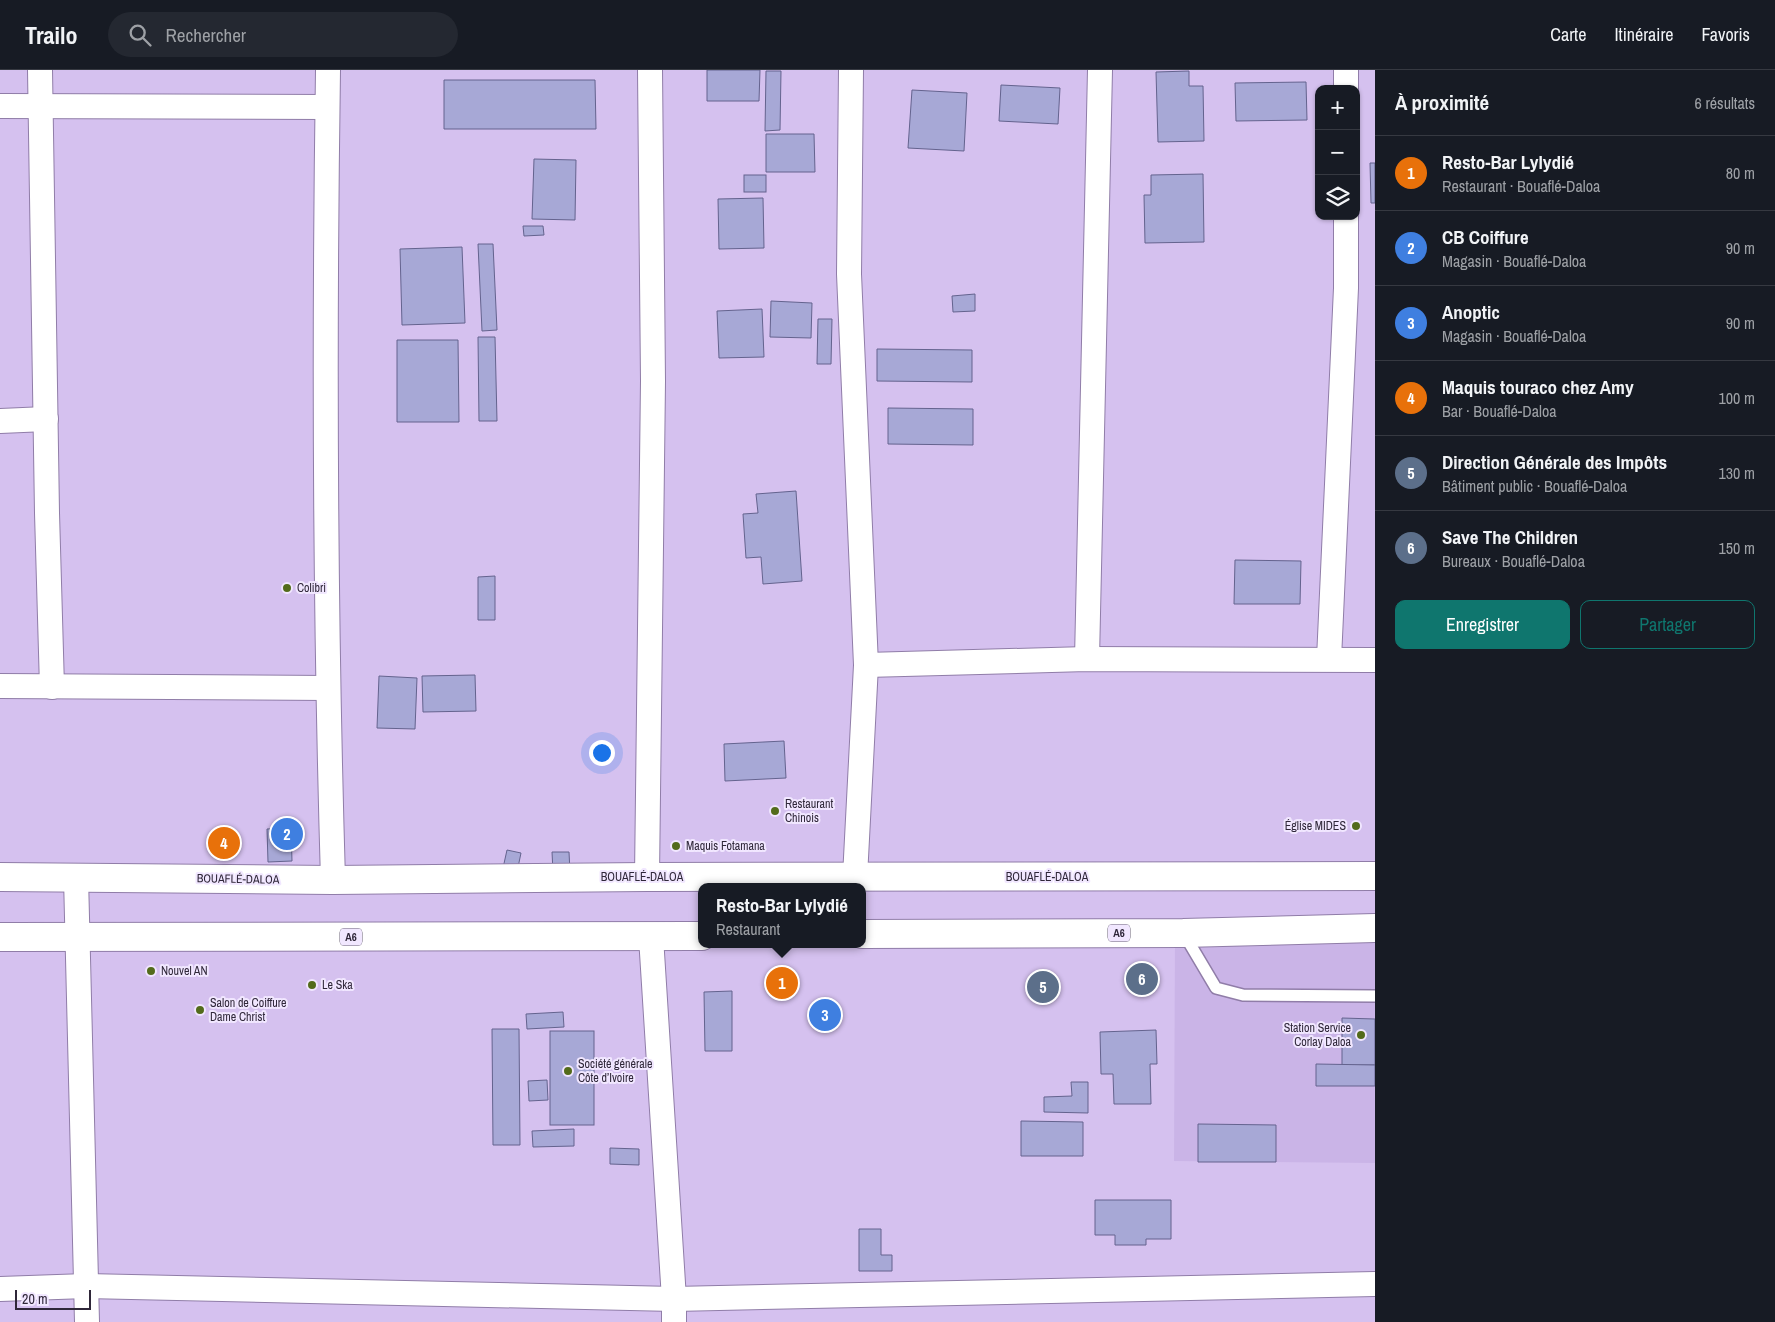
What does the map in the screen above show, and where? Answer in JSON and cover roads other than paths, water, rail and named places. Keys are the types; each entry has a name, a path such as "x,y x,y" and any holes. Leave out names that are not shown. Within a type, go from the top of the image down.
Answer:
{"highway":[{"name":"BOUAFLÉ-DALOA","path":"0,877 333,880 647,876 1375,876"},
{"name":"A6","path":"866,934 1184,932 1375,928"},
{"name":"A6","path":"0,937 698,936"}],"street":[{"path":"40,70 52,687"},
{"path":"328,70 326,390 328,688 333,880"},
{"path":"647,876 653,391 650,70"},
{"path":"851,70 849,274 866,665 855,877"},
{"path":"1087,659 1100,70"},
{"path":"1346,70 1346,85"},
{"path":"0,106 327,107"},
{"path":"1329,659 1346,298 1346,220"},
{"path":"0,421 46,419"},
{"path":"866,665 1087,659 1375,660"},
{"path":"0,686 328,688"},
{"path":"76,877 87,1322"},
{"path":"651,937 674,1322"},
{"path":"0,1289 86,1286 674,1299 1375,1284"}],"lane":[{"path":"1184,932 1216,988 1243,995 1375,996"}],"place":[{"name":"Colibri","path":"287,588"},
{"name":"Restaurant Chinois","path":"775,811"},
{"name":"Église MIDES","path":"1356,826"},
{"name":"CB Coiffure","path":"287,834"},
{"name":"Maquis touraco chez Amy","path":"224,843"},
{"name":"Maquis Fotamana","path":"676,846"},
{"name":"Nouvel AN","path":"151,971"},
{"name":"Save The Children","path":"1142,979"},
{"name":"Resto-Bar Lylydié","path":"782,983"},
{"name":"Le Ska","path":"312,985"},
{"name":"Direction Générale des Impôts","path":"1043,987"},
{"name":"Salon de Coiffure Dame Christ","path":"200,1010"},
{"name":"Anoptic","path":"825,1015"},
{"name":"Station Service Corlay Daloa","path":"1361,1035"},
{"name":"Société générale Côte d’Ivoire","path":"568,1071"}]}
